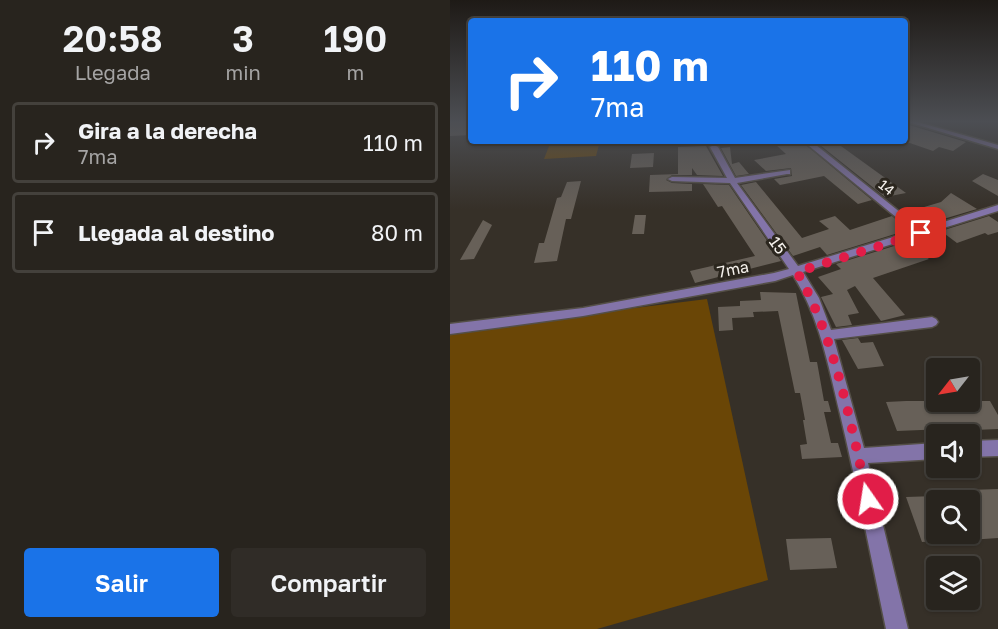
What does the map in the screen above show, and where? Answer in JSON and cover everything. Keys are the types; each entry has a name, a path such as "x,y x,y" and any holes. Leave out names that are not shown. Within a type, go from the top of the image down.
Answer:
{"street":[{"name":"15","path":"716,150 732,181 813,298 826,335 858,456 897,629"},
{"name":"14","path":"819,150 921,233"},
{"path":"672,179 732,181 786,172"},
{"name":"7ma","path":"450,329 583,312 618,304 697,293 797,272 998,208"},
{"path":"826,335 933,322"},
{"path":"980,449 998,448"},
{"path":"858,456 926,452"}],"shaded area":[{"path":"547,150 598,150 596,156 544,159"},
{"path":"707,299 768,580 597,629 450,629 450,331"}],"building":[{"path":"678,150 708,150 723,176 697,175 692,168 692,175 672,175 666,180 672,183 692,184 692,191 649,192 650,175 678,174"},
{"path":"722,150 730,150 732,164 739,162 749,174 736,176"},
{"path":"782,150 812,150 872,200 858,204 824,176 780,185 774,179 792,176 791,168 766,171 754,160 786,154"},
{"path":"827,150 847,150 906,193 885,197"},
{"path":"654,153 653,167 630,168 632,154"},
{"path":"983,174 998,180 998,196 972,181"},
{"path":"581,181 571,219 566,219 557,261 534,263 539,243 544,243 557,198 561,197 567,182"},
{"path":"756,182 802,238 829,229 819,221 835,216 850,230 892,216 908,230 827,255 820,247 793,256 741,185"},
{"path":"703,184 729,185 781,261 695,283 690,271 755,256 722,206 718,207"},
{"path":"951,193 977,209 920,226 904,213 941,202"},
{"path":"635,215 646,215 644,234 632,234"},
{"path":"989,216 998,222 998,232 988,235 985,233 957,243 941,231"},
{"path":"483,220 492,225 474,259 460,260"},
{"path":"907,242 929,259 873,278 905,315 881,321 855,286 847,290 859,313 848,315 852,325 836,327 821,297 833,294 818,277 841,269 836,264"},
{"path":"760,292 796,293 810,362 817,362 824,401 828,401 831,412 824,412 831,443 838,443 842,457 802,459 800,445 807,444 803,420 805,420 800,393 795,393 778,311 753,312 754,317 732,318 733,330 719,331 718,307 740,306 740,301 761,300"},
{"path":"858,338 861,343 873,342 884,366 858,369 842,340"},
{"path":"926,401 926,412 980,412 980,401 990,401 998,415 998,429 980,430 980,424 926,424 926,430 897,431 886,402"},
{"path":"998,489 998,538 980,539 980,490 969,490"},
{"path":"926,496 926,542 922,542 906,497"},
{"path":"831,538 837,568 790,570 786,539"}],"route":[{"path":"868,499 826,335 813,298 797,272 921,233"}]}
